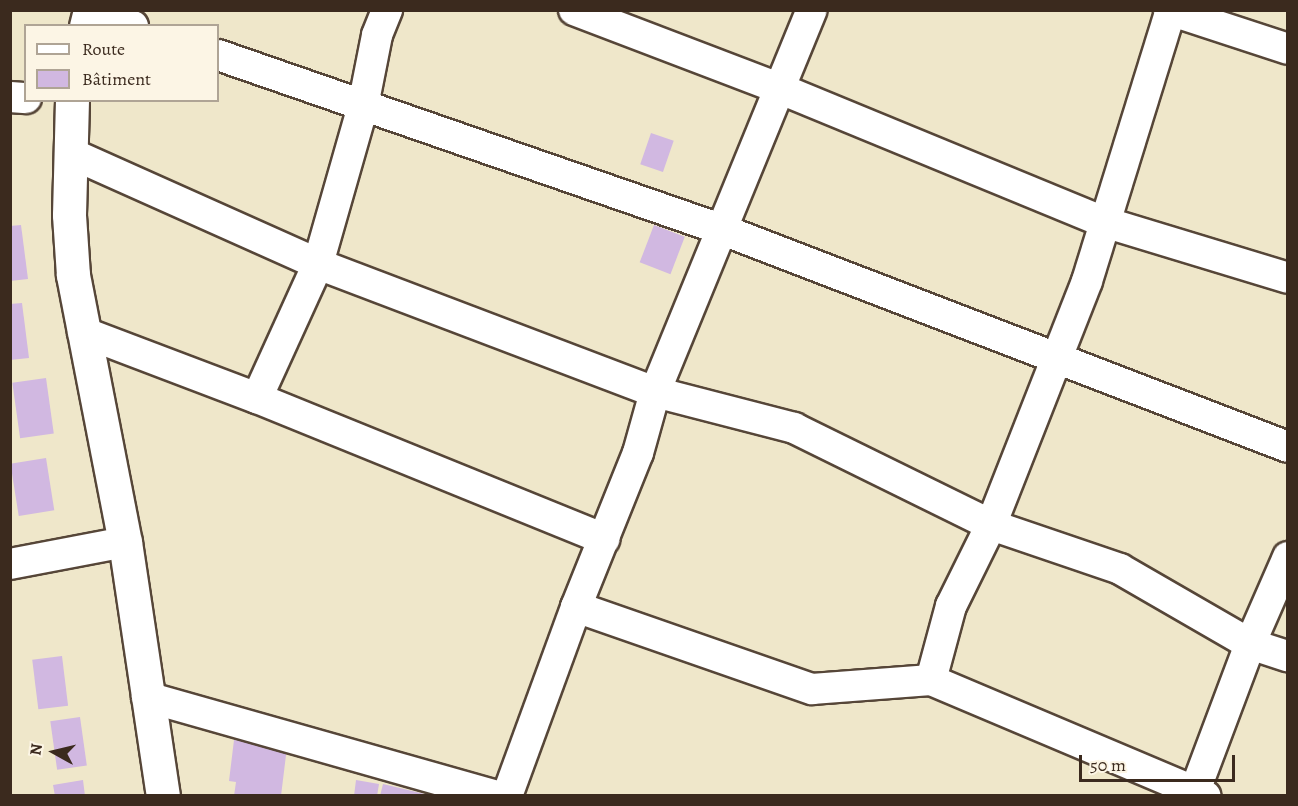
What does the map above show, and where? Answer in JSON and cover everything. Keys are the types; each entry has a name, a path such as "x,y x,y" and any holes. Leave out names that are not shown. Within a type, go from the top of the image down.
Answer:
{"main road":[{"path":"72,102 69,214 72,265 125,542 147,697 164,795"}],"street":[{"path":"90,10 128,24"},
{"path":"257,398 318,264 363,106 376,34 387,10"},
{"path":"507,795 576,607 638,453 655,392 812,10"},
{"path":"931,680 951,606 991,525 1087,280 1170,11 1287,49"},
{"path":"590,13 1104,222 1287,278"},
{"path":"219,55 723,230 1287,447"},
{"path":"70,153 318,264 655,392 794,428 991,525 1120,569 1250,644 1287,656"},
{"path":"83,332 257,398 605,539"},
{"path":"10,564 125,542"},
{"path":"576,607 812,689 931,680 1198,794 1250,644 1287,557"},
{"path":"147,697 498,795"}],"building":[{"path":"651,133 674,141 663,172 640,164"},
{"path":"21,225 28,279 10,281 10,226"},
{"path":"654,225 685,237 670,274 640,262"},
{"path":"22,303 29,358 10,360 10,304"},
{"path":"46,378 54,433 20,438 12,383"},
{"path":"46,458 54,510 19,516 10,464"},
{"path":"62,656 68,706 38,709 32,660"},
{"path":"80,717 87,766 57,770 50,721"},
{"path":"234,740 287,747 281,796 234,796 236,782 229,781"},
{"path":"83,780 85,796 55,796 53,785"},
{"path":"356,780 379,784 377,796 354,796"},
{"path":"383,784 429,795 429,796 380,796"}]}
